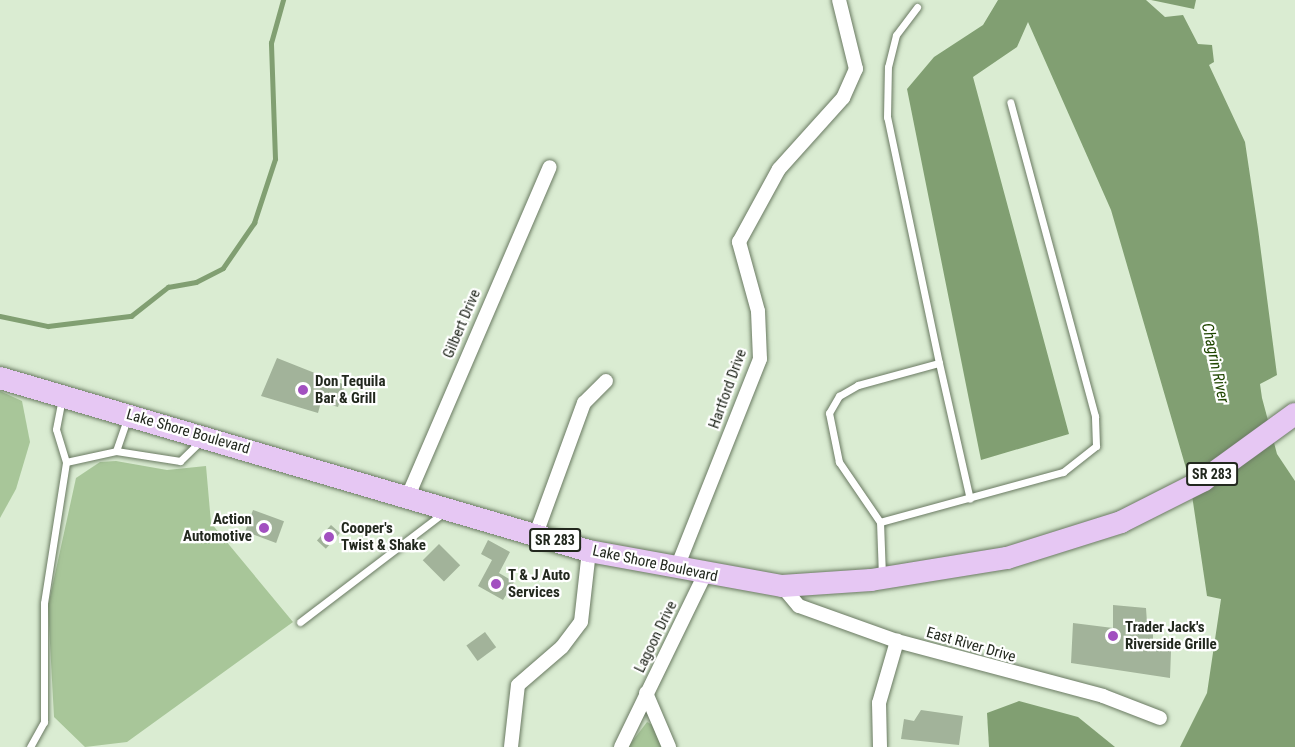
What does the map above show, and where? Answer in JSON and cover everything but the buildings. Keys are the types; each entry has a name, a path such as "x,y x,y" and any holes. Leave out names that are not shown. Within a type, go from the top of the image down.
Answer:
{"main road":[{"name":"Lake Shore Boulevard","path":"0,378 449,508 589,551 705,576 782,586 882,578 1007,558 1121,522 1204,480 1295,414"}],"street":[{"name":"Hartford Drive","path":"676,570 760,359 758,311 740,242 779,169 843,98 856,69 839,0"},
{"name":"Gilbert Drive","path":"408,496 550,167"},
{"path":"536,534 584,403 606,381"},
{"path":"511,747 518,685 567,642 581,622 589,551"},
{"name":"Lagoon Drive","path":"669,747 646,693 705,576"},
{"name":"East River Drive","path":"782,586 800,606 897,641 1103,696 1160,718"},
{"path":"880,747 879,703 897,641"},
{"path":"621,747 646,693"}],"lane":[{"path":"916,7 896,34 888,67 887,117 970,500"},
{"path":"880,522 970,500 1063,472 1089,456 1097,434 1010,102"},
{"path":"882,578 880,522 839,462 829,413 839,396 858,385 939,363"},
{"path":"30,747 44,722 44,603 66,462 56,429 62,396"},
{"path":"116,451 129,415"},
{"path":"66,462 116,451 180,461 205,437"},
{"path":"300,622 449,508"}],"shaded area":[{"path":"0,391 22,401 30,442 16,489 0,518"},
{"path":"116,461 167,470 206,466 211,523 293,622 127,742 85,747 54,717 48,606 76,478 100,462"},
{"path":"647,722 656,727 665,747 628,747"}],"water":[{"name":"Chagrin River","path":"998,0 1146,0 1165,17 1183,15 1198,44 1212,45 1214,62 1209,65 1245,142 1258,229 1277,375 1260,384 1262,398 1277,454 1295,481 1295,747 1180,747 1207,693 1221,599 1207,596 1190,482 1111,210 1028,22 1017,47 973,77 1069,434 981,460 907,89 934,57 983,25"},
{"path":"1151,0 1196,0 1194,9"},
{"path":"1019,701 1078,717 1115,747 989,747 987,713"}],"waterway":[{"path":"0,316 48,326 131,316 168,287 196,282 223,268 254,223 275,159 271,43 283,0"}],"place":[{"name":"Don Tequila Bar & Grill","path":"303,390"},
{"name":"Action Automotive","path":"264,528"},
{"name":"Cooper's Twist & Shake","path":"329,537"},
{"name":"T & J Auto Services","path":"496,584"},
{"name":"Trader Jack's Riverside Grille","path":"1113,636"}]}
